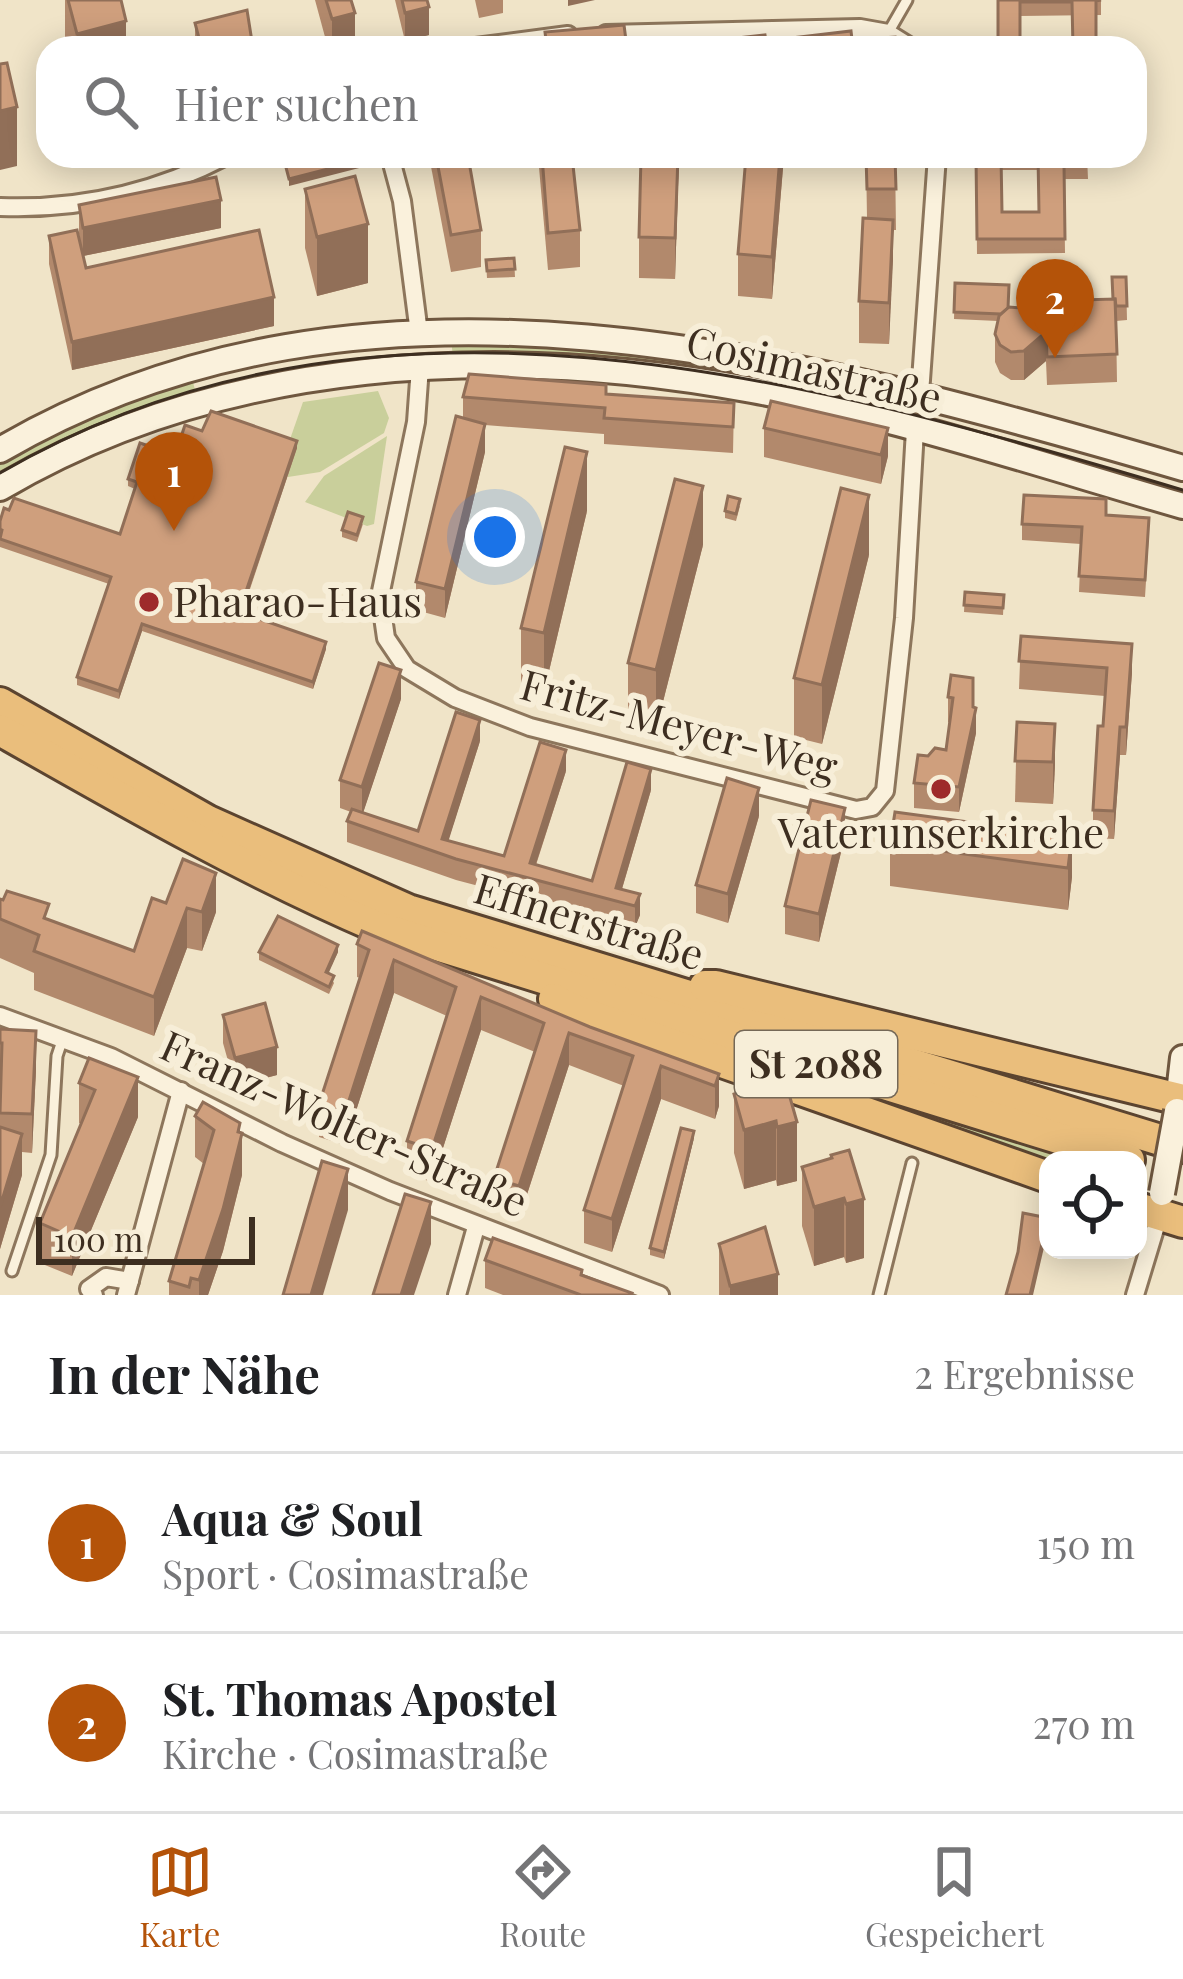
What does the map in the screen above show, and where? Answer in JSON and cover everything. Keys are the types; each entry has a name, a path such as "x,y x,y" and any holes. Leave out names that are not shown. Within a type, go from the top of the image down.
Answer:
{"highway":[{"name":"Effnerstraße","path":"0,703 208,821 407,910 1183,1147"},
{"name":"Effnerstraße","path":"0,730 284,887 375,926 1100,1151"},
{"path":"503,967 572,1009 1039,1174"},
{"path":"656,988 716,986 1180,1103"},
{"path":"1147,1176 1165,1203"}],"main road":[{"name":"Cosimastraße","path":"0,450 68,413 196,370 272,351 419,333 527,332 638,341 920,394 1183,468"},
{"path":"419,333 420,368"},
{"name":"Cosimastraße","path":"0,488 84,443 163,415 280,386 420,368 530,365 636,373 754,390 1183,506"},
{"path":"1165,1203 1183,1058"}],"street":[{"path":"557,36 827,27 893,36"},
{"path":"0,207 58,207 124,196 201,168"},
{"path":"393,168 419,333"},
{"path":"920,394 936,168"},
{"name":"Fritz-Meyer-Weg","path":"420,368 416,422 380,596 386,638 407,668 454,698 530,727 856,810 872,807 885,791 904,618 915,430"},
{"name":"Franz-Wolter-Straße","path":"0,1016 181,1090 282,1143 476,1227 659,1295"},
{"path":"94,1295 89,1289 106,1277 128,1288 181,1090"},
{"path":"1135,1295 1165,1203"},
{"path":"457,1295 476,1227"}],"lane":[{"path":"888,33 908,0"},
{"path":"12,1271 51,1155 57,1056 63,1038"},
{"path":"879,1295 912,1162"}],"green space":[{"path":"451,337 627,345 908,403 903,415 817,398 453,359"},
{"path":"192,378 197,398 0,478 0,456 30,440"},
{"path":"378,391 389,418 384,433 320,472 288,477 288,445 303,402"},
{"path":"387,436 374,524 367,526 305,502 324,476"},
{"path":"581,1002 1069,1151 1039,1151 1039,1167"}],"building":[{"path":"68,0 121,0 126,21 77,34"},
{"path":"326,0 351,0 355,13 332,19"},
{"path":"402,0 427,0 429,7 405,13"},
{"path":"998,0 1101,0 1096,1 1096,36 1073,36 1072,2 1020,2 1020,36 998,36"},
{"path":"247,10 251,36 198,36 195,23"},
{"path":"624,25 625,36 546,36 545,32"},
{"path":"851,31 852,36 808,36"},
{"path":"7,63 17,107 0,111 0,64"},
{"path":"286,168 332,168 289,179"},
{"path":"438,168 470,168 481,230 451,235"},
{"path":"543,168 573,168 580,230 548,233"},
{"path":"641,168 678,168 675,238 639,237"},
{"path":"745,168 779,168 772,257 738,254"},
{"path":"866,168 895,168 896,189 867,189"},
{"path":"976,168 1001,168 1002,212 1039,212 1038,168 1064,168 1065,239 977,239"},
{"path":"355,176 368,224 317,237 305,189"},
{"path":"216,177 221,200 83,228 79,205"},
{"path":"863,218 893,220 889,303 859,301"},
{"path":"77,230 86,268 259,230 274,297 72,342 49,236"},
{"path":"514,258 515,269 487,271 486,260"},
{"path":"1112,277 1126,277 1127,306 1116,306"},
{"path":"955,283 1009,285 1008,308 1001,314 954,312"},
{"path":"1115,299 1117,354 1047,357 1046,332 1024,351 1011,352 995,334 999,316 1009,307 1022,308 1046,326 1045,301"},
{"path":"469,374 606,385 606,394 734,403 733,427 604,418 605,408 463,397"},
{"path":"771,401 888,428 881,455 764,428"},
{"path":"211,411 297,441 239,612 326,642 313,682 142,624 119,691 77,677 111,577 0,539 4,508 9,510 14,498 120,534 137,482 128,479 140,443 175,455 185,425 202,431"},
{"path":"456,416 485,424 445,589 416,582"},
{"path":"565,447 587,452 544,633 521,628"},
{"path":"675,479 703,486 656,670 628,663"},
{"path":"841,488 869,495 822,685 794,678"},
{"path":"1024,495 1106,499 1106,515 1149,518 1145,580 1079,576 1082,527 1022,524"},
{"path":"728,496 740,499 736,514 725,511"},
{"path":"348,512 363,517 357,535 342,530"},
{"path":"965,592 1004,595 1003,608 964,605"},
{"path":"1021,636 1132,644 1114,811 1093,810 1107,668 1019,661"},
{"path":"379,663 401,670 362,787 340,780"},
{"path":"951,675 973,678 976,708 959,787 914,783 918,755 928,756 935,748 946,750"},
{"path":"456,712 480,720 442,839 504,856 540,742 566,750 530,863 592,881 627,762 651,769 616,888 640,894 635,906 456,859 347,821 352,809 418,831"},
{"path":"1017,722 1055,724 1053,762 1015,761"},
{"path":"727,778 759,788 728,894 696,885"},
{"path":"811,800 845,808 819,914 785,906"},
{"path":"895,812 1072,836 1068,868 890,844"},
{"path":"183,859 216,873 202,912 187,908 154,997 34,951 39,935 0,919 0,899 7,891 49,904 44,918 134,951 152,898 166,903"},
{"path":"278,916 338,945 326,972 334,976 329,987 259,952"},
{"path":"362,931 590,1027 719,1074 715,1086 661,1066 612,1219 584,1210 633,1056 569,1033 519,1186 494,1178 544,1023 481,997 432,1149 407,1141 456,987 394,960 345,1113 319,1104 369,950 357,944"},
{"path":"265,1003 277,1047 235,1058 223,1015"},
{"path":"0,1029 36,1031 32,1114 0,1113"},
{"path":"89,1058 138,1077 72,1237 40,1223 95,1090 79,1083"},
{"path":"783,1073 797,1122 777,1127 776,1121 744,1130 734,1094"},
{"path":"203,1102 240,1123 238,1132 242,1133 199,1280 191,1278 189,1287 169,1281 214,1130 195,1116"},
{"path":"0,1127 22,1134 0,1207"},
{"path":"681,1128 694,1131 664,1252 650,1248"},
{"path":"849,1150 864,1199 846,1204 844,1198 814,1207 802,1167"},
{"path":"322,1161 348,1169 311,1295 283,1295"},
{"path":"405,1194 431,1202 401,1295 373,1295"},
{"path":"1023,1213 1039,1216 1039,1256 1030,1295 1006,1295"},
{"path":"765,1227 778,1274 730,1286 719,1244"},
{"path":"493,1238 632,1293 581,1295 485,1260"}],"tram line":[{"path":"0,473 142,407 288,368 437,353 587,358 739,378 889,409 1183,490"}],"place":[{"name":"St. Thomas Apostel","path":"1055,358"},
{"name":"Aqua & Soul","path":"174,531"},
{"name":"Pharao-Haus","path":"149,602"},
{"name":"Vaterunserkirche","path":"941,789"}]}
